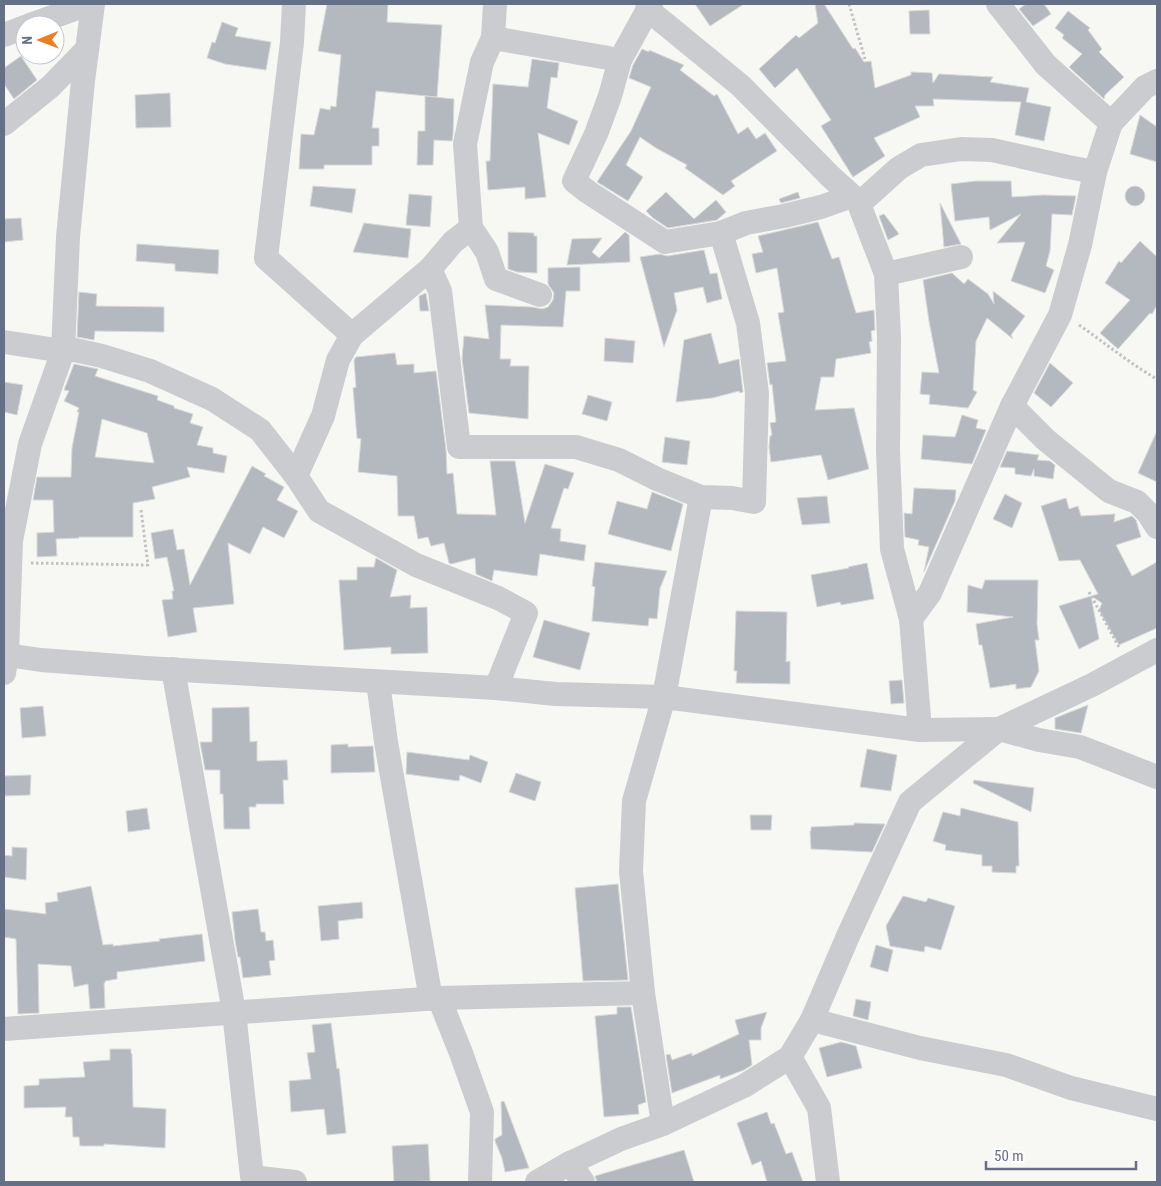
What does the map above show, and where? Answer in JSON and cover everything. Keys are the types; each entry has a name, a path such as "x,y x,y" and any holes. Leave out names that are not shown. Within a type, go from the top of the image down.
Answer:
{"street":[{"path":"59,15 91,4 68,237 63,350 30,444 8,548 5,664 41,660 496,688 556,694 664,696 920,730 999,729 1039,740 1080,747 1157,777"},
{"path":"294,4 292,42 266,258 352,335"},
{"path":"495,4 493,38 482,62 465,144 472,228 487,252 496,279 540,295"},
{"path":"998,4 1046,65 1111,123"},
{"path":"920,730 911,619 892,549 888,451 889,337 886,274 855,200 741,86 649,6 620,60 610,96 596,134 574,180 588,192 665,242 721,234 746,222 784,216 855,200 899,168 921,155 961,149 992,150 1095,172"},
{"path":"493,38 620,60"},
{"path":"4,124 50,87 87,49"},
{"path":"911,619 930,594 1012,406 1061,312 1080,245 1095,172 1111,123 1145,87 1157,81"},
{"path":"296,476 323,416 338,360 352,335 430,269 452,242 472,228"},
{"path":"430,269 440,291 459,447 576,447 619,460 657,479 701,497 732,498 754,502 757,393 748,323 721,234"},
{"path":"886,274 961,257"},
{"path":"4,342 75,350 102,356 150,371 212,399 260,430 296,476 319,510 416,565 498,598 526,613 496,688"},
{"path":"1012,406 1046,440 1109,491 1137,502 1154,516"},
{"path":"663,1124 643,993 631,871 634,802 664,696 701,497"},
{"path":"537,1182 570,1163 621,1139 663,1124 744,1086 790,1057 812,1020 848,936 910,802 999,729 1092,686 1157,650"},
{"path":"173,669 234,1012 252,1177 295,1182"},
{"path":"378,682 388,752 435,999 461,1053 482,1112 480,1182"},
{"path":"4,1029 435,999 643,993"},
{"path":"812,1020 920,1048 1006,1065 1071,1088 1157,1109"},
{"path":"790,1057 820,1108 828,1182"},
{"path":"570,1163 583,1182"}],"path":[{"path":"849,4 865,59"},
{"path":"1061,312 1115,350 1132,365 1155,378"},
{"path":"8,548 148,565 141,510"},
{"path":"1089,592 1128,666"}],"building":[{"path":"327,4 388,4 387,22 442,25 437,97 376,91 372,128 379,128 379,146 372,146 372,165 324,165 324,169 299,169 301,134 314,135 320,108 330,110 331,106 336,107 341,55 318,51"},
{"path":"695,4 744,4 710,26"},
{"path":"815,4 824,4 853,49 855,48 864,62 871,61 875,88 911,75 911,72 932,73 933,83 939,74 993,77 990,82 1029,88 1026,102 1051,107 1044,141 1015,135 1021,102 933,99 934,106 915,106 920,117 874,138 885,156 853,177 821,126 831,120 797,68 775,88 759,69 796,35 799,38 818,23"},
{"path":"1026,4 1044,4 1051,14 1033,26 1019,9"},
{"path":"929,10 930,34 910,34 909,11"},
{"path":"1068,11 1090,28 1088,30 1102,49 1099,52 1124,77 1105,95 1104,99 1069,67 1082,54 1062,38 1064,35 1055,28"},
{"path":"222,22 238,28 235,36 271,42 266,70 225,64 207,58 212,42 215,43"},
{"path":"642,49 649,52 649,50 684,65 680,70 714,96 717,94 738,134 748,127 756,139 765,133 777,151 731,181 735,186 723,195 685,168 687,165 640,137 626,165 643,177 628,201 597,182 631,131 651,87 629,78 633,65"},
{"path":"532,59 559,63 557,78 551,77 547,108 578,121 569,145 538,133 546,197 525,199 525,187 488,190 486,161 490,161 493,84 528,87"},
{"path":"15,60 15,65 27,65 37,80 14,99 4,84 4,68"},
{"path":"170,93 171,127 136,128 135,95"},
{"path":"425,96 454,99 453,135 452,141 434,140 433,165 417,165 418,131 425,131"},
{"path":"1140,115 1157,127 1157,162 1130,154"},
{"path":"976,181 1011,181 1012,197 1043,195 1076,196 1072,215 1052,214 1050,251 1046,266 1054,270 1045,293 1011,281 1025,242 997,243 1021,214 990,230 989,217 955,221 951,184"},
{"path":"313,186 356,189 352,213 310,206"},
{"path":"1135,186 1142,189 1145,196 1142,203 1135,206 1128,203 1125,196 1128,189"},
{"path":"666,192 694,219 716,200 726,212 717,220 668,228 646,211"},
{"path":"798,192 800,198 781,203 779,199"},
{"path":"409,194 432,196 430,227 406,225"},
{"path":"940,203 961,244 944,247"},
{"path":"884,214 899,234 888,240 879,216"},
{"path":"21,218 23,240 4,242 4,219"},
{"path":"818,222 832,259 839,257 856,313 874,310 875,330 871,331 872,341 869,342 871,353 836,359 834,377 821,377 815,410 854,408 869,469 828,480 821,455 771,462 769,447 770,436 772,435 770,423 776,422 772,384 770,385 767,363 786,361 778,313 784,312 777,268 756,273 752,254 763,252 758,236"},
{"path":"364,223 411,229 408,258 353,252"},
{"path":"508,232 534,233 534,236 537,236 537,273 517,272 508,269"},
{"path":"625,232 629,235 630,262 567,265 572,239 602,238 592,252 599,258"},
{"path":"1140,241 1157,257 1157,305 1152,314 1150,313 1118,349 1100,333 1130,300 1105,283 1119,261 1121,263"},
{"path":"137,244 219,250 218,274 175,271 175,264 136,261"},
{"path":"704,250 710,274 717,273 722,299 707,303 703,287 674,293 677,310 664,347 640,257 660,254 667,256"},
{"path":"580,267 580,291 566,291 563,327 501,325 500,359 511,359 510,366 529,366 528,419 469,413 462,359 464,336 489,339 485,305 542,309 548,307 553,300 554,293 548,284 548,268"},
{"path":"952,273 964,284 968,279 988,294 994,304 993,291 1025,316 1011,335 1013,339 987,318 976,341 973,390 977,392 968,408 929,404 930,395 920,394 922,372 939,373 923,280"},
{"path":"79,292 97,294 96,306 164,307 164,332 95,331 94,340 77,337"},
{"path":"426,293 429,311 420,311 419,296"},
{"path":"711,333 719,364 739,359 743,392 740,393 739,391 712,398 676,402 684,340"},
{"path":"605,338 635,341 633,363 604,361"},
{"path":"395,353 397,365 414,364 414,373 436,371 446,450 447,474 453,473 457,514 496,515 490,461 515,461 525,523 545,464 574,473 568,489 564,488 551,528 561,529 560,541 586,545 584,561 540,554 537,576 494,570 492,581 476,574 475,558 451,564 449,563 444,543 431,546 428,537 418,539 414,516 398,516 397,476 358,472 361,439 357,438 353,388 356,387 354,360 356,357"},
{"path":"1050,363 1073,383 1051,407 1034,393"},
{"path":"74,364 98,369 95,376 158,396 157,400 193,414 190,423 203,427 197,445 213,448 213,453 227,456 224,473 187,467 190,477 152,487 155,499 133,503 133,537 56,539 57,556 37,557 37,533 54,532 53,500 33,500 37,477 71,477 72,448 79,408 64,401 69,391 64,390","holes":["102,419 147,433 154,463 95,457"]},
{"path":"4,382 23,385 17,415 4,412"},
{"path":"588,395 612,402 607,421 582,414"},
{"path":"962,415 978,420 976,428 986,430 972,464 921,459 923,435 955,437"},
{"path":"1157,431 1157,482 1138,473"},
{"path":"665,437 690,441 687,465 662,462"},
{"path":"1007,451 1039,455 1037,460 1050,461 1055,465 1053,479 1034,476 1034,469 1031,476 1015,474 1015,468 1000,467"},
{"path":"252,466 266,474 264,476 284,487 277,500 298,511 284,538 263,527 250,554 228,543 234,604 193,608 197,632 168,637 162,600 173,599 172,591 174,591 167,557 155,559 151,533 173,529 177,550 184,549 190,585"},
{"path":"914,488 956,490 955,501 924,572 929,547 918,545 919,540 905,537 904,513 912,514"},
{"path":"652,492 683,504 671,551 608,534 617,501 647,509"},
{"path":"1005,494 1022,503 1012,528 993,519"},
{"path":"827,496 830,523 802,525 797,498"},
{"path":"1066,498 1069,509 1078,506 1081,516 1115,514 1114,522 1132,516 1136,520 1141,537 1116,545 1132,576 1157,562 1157,628 1119,645 1099,610 1102,603 1091,596 1098,594 1080,560 1059,561 1041,506"},
{"path":"376,558 397,570 390,597 411,595 410,608 427,607 428,653 391,654 391,647 344,650 339,580 357,580 357,567 374,567"},
{"path":"595,562 667,571 660,588 657,619 649,618 648,626 592,621 595,587 592,586"},
{"path":"867,563 874,599 841,605 840,602 817,607 811,575"},
{"path":"985,580 1038,580 1037,624 1039,640 1035,640 1039,671 1031,687 1016,689 1016,684 990,688 982,645 979,645 976,624 1013,617 967,612 968,585 982,589"},
{"path":"1091,596 1099,639 1079,649 1059,606"},
{"path":"736,611 787,612 786,662 790,661 790,684 736,683 737,671 734,671"},
{"path":"544,620 590,633 580,670 533,657"},
{"path":"902,680 904,703 891,704 889,681"},
{"path":"1088,705 1081,733 1055,729 1055,718"},
{"path":"43,706 46,736 22,738 20,708"},
{"path":"249,707 250,742 257,741 257,761 287,760 288,780 283,780 284,804 256,804 256,807 249,807 250,829 224,829 223,794 220,794 220,770 205,770 200,742 212,742 212,708"},
{"path":"348,744 348,747 373,746 375,772 331,773 331,745"},
{"path":"867,749 897,755 891,791 860,787"},
{"path":"407,752 469,760 470,755 488,762 481,783 460,775 459,781 406,774"},
{"path":"516,773 541,782 535,801 509,792"},
{"path":"31,775 30,795 4,796 4,776"},
{"path":"974,780 1034,788 1031,812 973,783"},
{"path":"147,808 150,829 128,832 126,811"},
{"path":"961,808 1018,822 1019,866 1016,866 1016,873 992,872 992,866 982,866 982,855 945,850 946,845 933,841 943,812 960,816"},
{"path":"750,815 772,815 771,830 751,830"},
{"path":"854,823 885,824 872,852 811,849 811,827 854,825"},
{"path":"12,847 27,848 26,880 4,877 4,855 12,856"},
{"path":"618,884 628,980 583,981 575,888"},
{"path":"91,886 103,945 113,944 113,946 160,941 159,939 202,934 205,961 117,972 117,979 105,981 104,983 105,1008 90,1009 88,984 74,987 71,966 38,964 39,1013 18,1014 16,939 4,937 4,909 46,914 45,903 58,901 57,893"},
{"path":"903,896 926,902 928,898 955,906 941,950 925,946 924,952 890,946 886,926"},
{"path":"362,902 363,918 338,921 339,939 321,941 318,906"},
{"path":"258,909 261,932 265,932 266,941 273,940 275,960 269,961 271,975 243,978 235,940 232,912"},
{"path":"876,945 893,950 888,972 870,967"},
{"path":"856,999 871,1002 868,1020 853,1016"},
{"path":"617,1007 631,1007 646,1102 638,1105 639,1114 604,1117 595,1016 617,1014"},
{"path":"767,1012 761,1028 761,1040 749,1040 752,1065 720,1079 720,1075 672,1093 666,1055 670,1054 672,1060 692,1053 692,1056 739,1034 735,1020"},
{"path":"331,1023 337,1069 339,1068 346,1133 327,1135 324,1109 291,1112 289,1081 311,1079 307,1053 315,1052 312,1025"},
{"path":"841,1042 856,1046 862,1068 827,1077 819,1048"},
{"path":"110,1049 131,1049 133,1107 166,1109 165,1148 104,1144 104,1146 80,1146 79,1137 73,1137 72,1117 65,1117 66,1107 24,1108 24,1086 39,1085 39,1079 85,1077 83,1062 110,1060"},
{"path":"504,1101 529,1168 505,1172 495,1141 495,1139 502,1135 501,1102"},
{"path":"767,1112 771,1124 774,1123 786,1154 792,1152 803,1182 767,1182 761,1161 752,1165 737,1123"},
{"path":"428,1144 430,1181 394,1182 392,1146"},
{"path":"684,1150 694,1182 597,1182 595,1176"}]}
